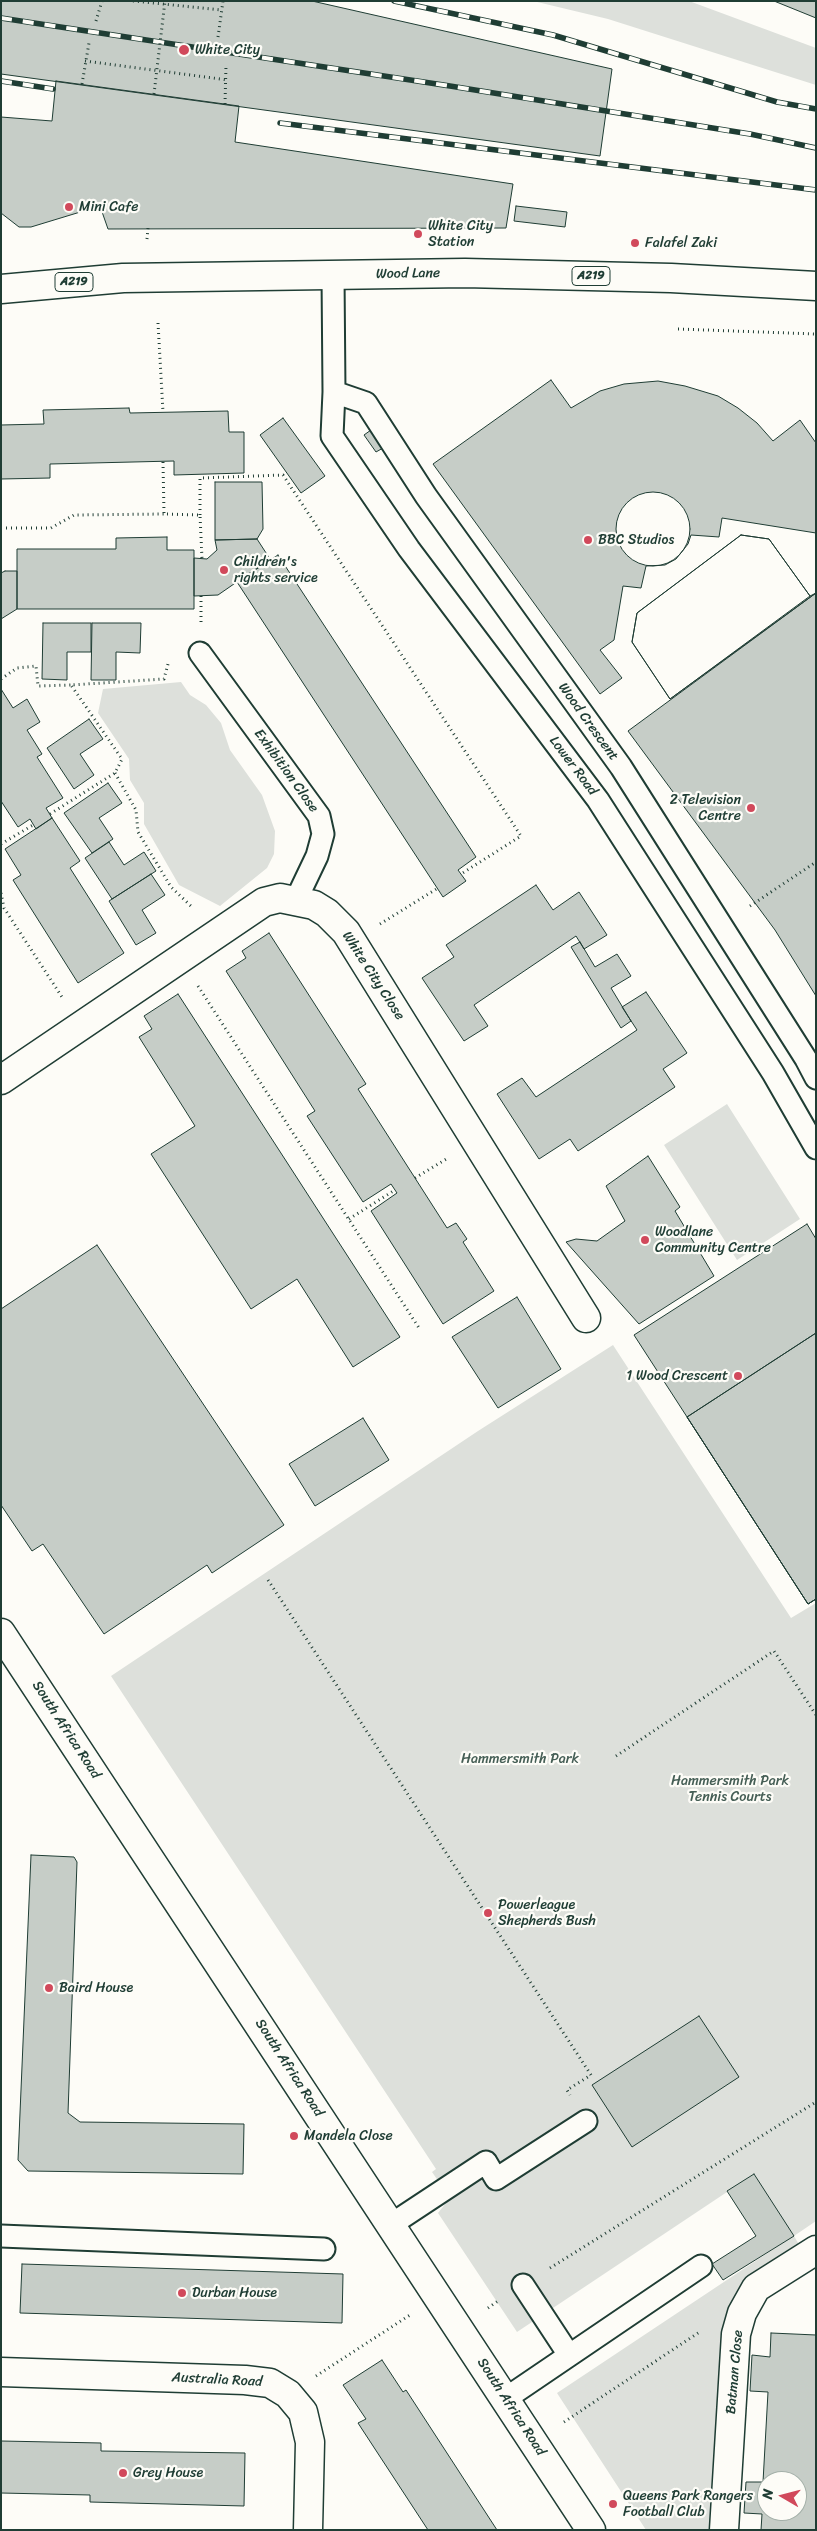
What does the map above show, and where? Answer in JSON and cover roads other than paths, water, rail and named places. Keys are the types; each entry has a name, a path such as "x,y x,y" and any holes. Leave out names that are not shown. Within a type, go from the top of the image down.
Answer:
{"street":[{"name":"Wood Lane","path":"1,289 123,278 465,272 671,278 816,286"},
{"name":"White City Close","path":"1,1080 264,902 280,898 314,905 328,913 352,941 586,1318"},
{"name":"South Africa Road","path":"1,1633 392,2224 591,2530"},
{"name":"Batman Close","path":"724,2530 736,2334 742,2313 756,2288 816,2250"},
{"name":"Australia Road","path":"1,2372 245,2380 270,2383 288,2394 304,2412 310,2442 308,2530"}],"lane":[{"name":"Lower Road","path":"333,275 334,392 332,436 409,549 598,800 773,1073 816,1148"},
{"name":"Wood Crescent","path":"334,392 366,403 426,496 621,767 806,1059 816,1078"},
{"name":"Exhibition Close","path":"200,653 319,816 324,834 317,856 296,900"},
{"path":"392,2224 486,2162 496,2178 586,2120"},
{"path":"1,2236 324,2249"},
{"path":"505,2399 701,2266"},
{"path":"523,2285 568,2355"}],"railway":[{"path":"394,1 553,35 777,102 816,109"},
{"path":"1,18 450,86 750,134 816,148"},
{"path":"1,81 53,89"},
{"path":"280,123 816,190"}],"place":[{"name":"White City","path":"184,50"},
{"name":"Mini Cafe","path":"69,207"},
{"name":"White City Station","path":"418,234"},
{"name":"Falafel Zaki","path":"635,243"},
{"name":"BBC Studios","path":"588,540"},
{"name":"Children's rights service","path":"224,570"},
{"name":"2 Television Centre","path":"751,808"},
{"name":"Woodlane Community Centre","path":"645,1240"},
{"name":"1 Wood Crescent","path":"738,1376"},
{"name":"Powerleague Shepherds Bush","path":"488,1913"},
{"name":"Baird House","path":"49,1988"},
{"name":"Mandela Close","path":"294,2136"},
{"name":"Durban House","path":"182,2293"},
{"name":"Grey House","path":"123,2473"},
{"name":"Queens Park Rangers Football Club","path":"613,2504"}],"park label":[{"name":"Hammersmith Park","path":"520,1759"},
{"name":"Hammersmith Park Tennis Courts","path":"730,1789"}]}
